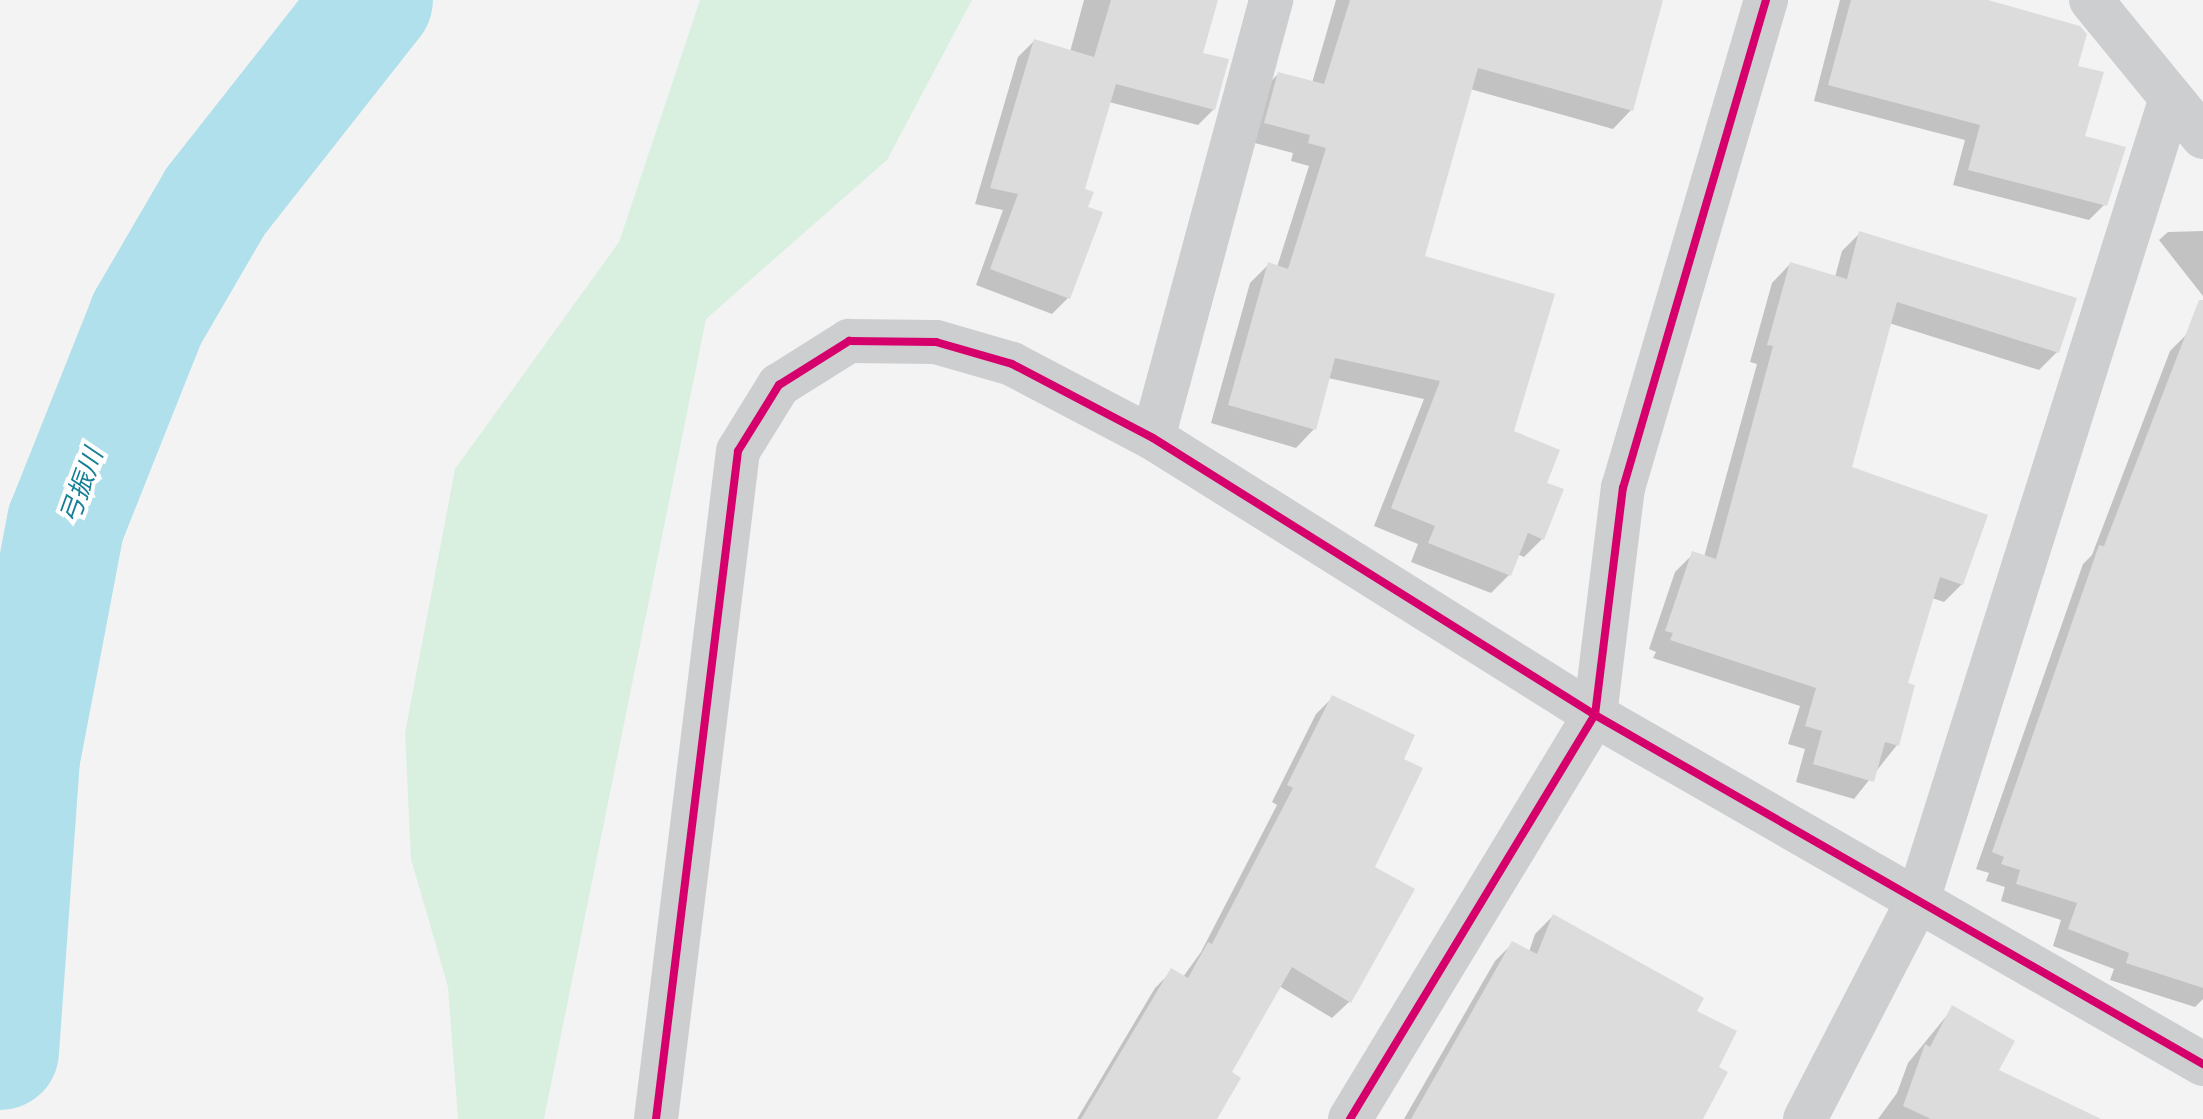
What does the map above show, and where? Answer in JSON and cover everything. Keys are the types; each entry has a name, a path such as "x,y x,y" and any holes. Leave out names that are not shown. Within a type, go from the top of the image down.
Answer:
{"street":[{"path":"1153,438 1271,0"},
{"path":"1350,1119 1595,715 1623,488 1766,0"},
{"path":"2091,0 2203,137"},
{"path":"1805,1119 1918,900 2171,98"},
{"path":"656,1119 727,514 738,451 779,385 849,341 936,342 1012,364 1153,438 1595,715 2203,1064"}],"green space":[{"path":"700,0 972,0 887,160 706,319 544,1119 458,1119 448,987 411,859 405,733 455,469 619,242"}],"building":[{"path":"1111,0 1218,0 1203,53 1229,59 1215,110 1116,84 1085,189 1094,192 1088,207 1103,212 1070,299 990,269 1018,194 990,188 1034,39 1094,57"},
{"path":"1350,0 1663,0 1633,111 1478,68 1425,256 1555,294 1514,431 1560,450 1547,483 1564,489 1544,540 1528,533 1511,576 1428,543 1435,526 1391,508 1440,381 1335,358 1316,430 1228,405 1268,262 1288,269 1326,148 1308,143 1310,135 1264,123 1278,72 1324,84"},
{"path":"1851,0 1988,0 2080,26 2087,34 2078,66 2104,72 2085,136 2126,147 2107,206 1968,170 1980,125 1828,85"},
{"path":"1859,231 2077,298 2059,353 1897,302 1852,467 1988,515 1963,585 1940,577 1908,683 1915,685 1899,746 1885,742 1874,782 1813,764 1822,731 1805,726 1816,688 1670,640 1673,633 1665,631 1692,551 1716,559 1773,346 1767,345 1790,262 1847,279"},
{"path":"2199,300 2203,300 2203,988 2126,963 2129,953 2068,929 2077,903 2016,884 2020,870 2001,864 2004,857 1992,852 2099,545 2104,546"},
{"path":"1332,695 1415,735 1404,759 1423,768 1375,867 1415,889 1351,1003 1292,967 1232,1072 1241,1078 1217,1119 1081,1119 1171,968 1188,978 1208,942 1212,944 1293,788 1287,785"},
{"path":"1553,914 1704,998 1697,1011 1737,1031 1719,1067 1728,1072 1703,1119 1411,1119 1512,941 1537,954"},
{"path":"1952,1005 2015,1041 1999,1070 2101,1119 1931,1119 1903,1106 1925,1044 1930,1047"}],"waterway":[{"name":"弓振川","path":"0,1051 21,758 66,523 147,319 215,202 374,0"}],"cycle path":[{"path":"1350,1119 1595,715 1623,488 1766,0"},
{"path":"656,1119 738,451 779,385 849,341 936,342 1012,364 1153,438 1595,715 2203,1064"}]}
